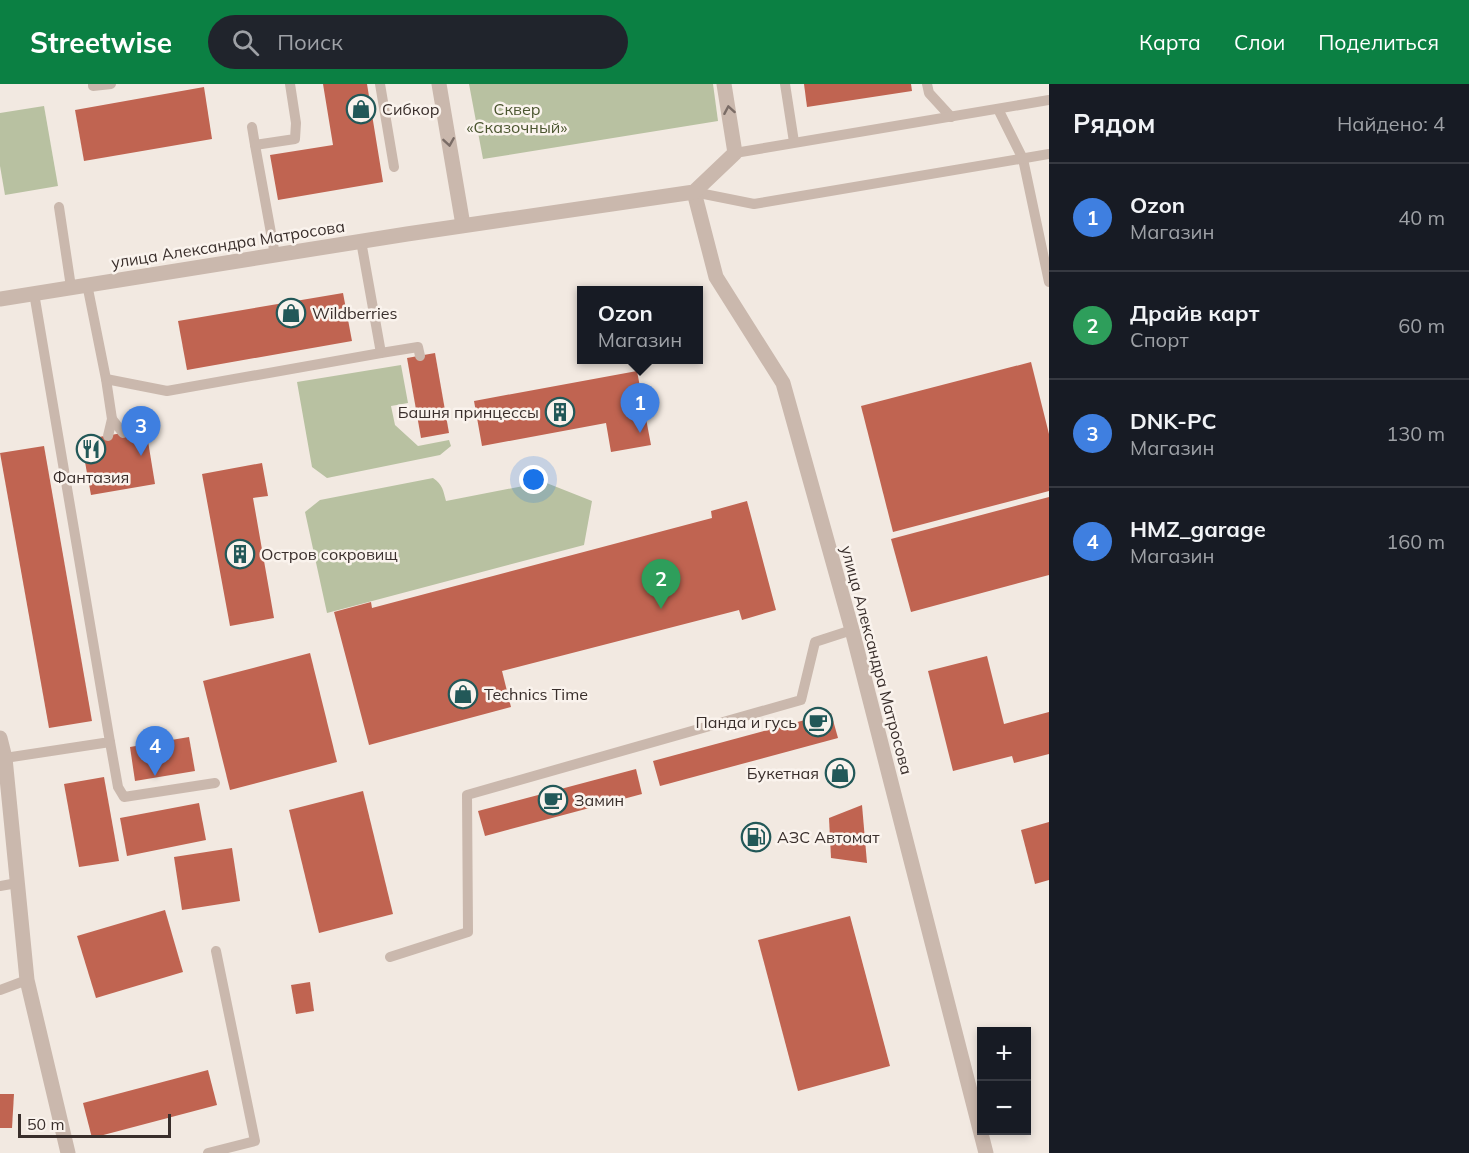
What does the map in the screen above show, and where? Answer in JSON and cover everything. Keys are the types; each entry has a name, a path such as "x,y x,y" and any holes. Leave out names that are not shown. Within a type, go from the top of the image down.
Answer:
{"street":[{"path":"439,84 463,225"},
{"path":"694,192 735,153 724,84"},
{"name":"улица Александра Матросова","path":"0,299 463,225 694,192 716,277 783,383 852,630 986,1153"},
{"path":"0,738 5,758 27,980 68,1153"}],"lane":[{"path":"93,84 93,86 111,84"},
{"path":"255,145 295,139 296,123 290,84"},
{"path":"380,84 394,167"},
{"path":"785,84 794,142"},
{"path":"927,84 928,93 951,117"},
{"path":"735,153 1049,100"},
{"path":"998,109 1023,159 1049,282"},
{"path":"252,127 275,255"},
{"path":"694,192 754,204 1049,154"},
{"path":"59,207 71,287"},
{"path":"361,241 381,353"},
{"path":"87,284 112,419 108,436"},
{"path":"34,293 118,787 124,797 215,783"},
{"path":"106,380 167,391 418,347 420,356"},
{"path":"112,419 123,433"},
{"path":"390,957 468,932 467,795 801,700 815,642 852,630"},
{"path":"5,758 110,742"},
{"path":"0,886 17,883"},
{"path":"208,1153 255,1141 216,951"},
{"path":"0,990 27,980"}],"green space":[{"name":"Сквер «Сказочный»","path":"469,84 713,84 718,121 483,159"},
{"path":"44,106 58,186 5,195 0,166 0,113"},
{"path":"401,365 408,403 391,406 395,425 418,446 449,440 451,446 440,455 327,478 312,467 297,382"},
{"path":"433,478 441,485 446,501 544,482 592,501 584,545 327,613 305,512 320,500"}],"building":[{"path":"323,84 367,84 383,182 278,200 270,155 333,145"},
{"path":"804,84 911,84 912,91 807,107"},
{"path":"204,87 212,139 84,161 75,110"},
{"path":"343,293 352,341 187,370 178,321"},
{"path":"435,353 449,433 421,438 407,358"},
{"path":"1031,362 1049,434 1049,491 893,532 861,406"},
{"name":"Башня принцессы","path":"637,371 651,445 611,452 606,423 482,446 474,401"},
{"path":"146,429 155,484 91,495 81,440"},
{"path":"44,446 92,721 49,728 0,453"},
{"name":"Остров сокровищ","path":"262,463 268,496 253,498 274,618 230,626 202,474"},
{"path":"1049,497 1049,575 911,612 891,539"},
{"path":"747,501 776,610 742,620 739,610 502,671 511,707 369,745 334,612 371,602 372,608 712,518 711,511"},
{"path":"310,653 337,762 230,790 203,681"},
{"path":"987,656 1004,724 1049,712 1049,754 1014,763 1012,756 953,771 928,671"},
{"path":"831,713 838,738 660,786 653,761"},
{"path":"189,737 195,771 135,781 130,747"},
{"path":"636,769 642,794 485,836 478,811"},
{"path":"104,777 119,861 79,867 64,784"},
{"path":"363,791 393,914 319,933 289,810"},
{"path":"199,803 206,840 127,856 120,818"},
{"path":"862,805 867,863 831,858 829,818"},
{"path":"1049,822 1049,880 1035,884 1021,830"},
{"path":"232,848 240,901 182,910 174,857"},
{"path":"165,910 183,972 96,998 77,936"},
{"path":"850,916 890,1066 798,1091 758,940"},
{"path":"310,982 314,1011 296,1014 291,985"},
{"path":"208,1070 217,1105 92,1138 83,1103"},
{"path":"0,1094 14,1094 12,1128 0,1128"}],"place":[{"name":"Сибкор","path":"361,109"},
{"name":"Wildberries","path":"291,313"},
{"name":"Башня принцессы","path":"560,412"},
{"name":"Ozon","path":"640,433"},
{"name":"Фантазия","path":"91,449"},
{"name":"DNK-PC","path":"141,456"},
{"name":"Остров сокровищ","path":"240,554"},
{"name":"Драйв карт","path":"661,609"},
{"name":"Technics Time","path":"463,694"},
{"name":"Панда и гусь","path":"818,722"},
{"name":"Букетная","path":"840,773"},
{"name":"HMZ_garage","path":"155,776"},
{"name":"Замин","path":"553,800"},
{"name":"АЗС Автомат","path":"756,837"}]}
